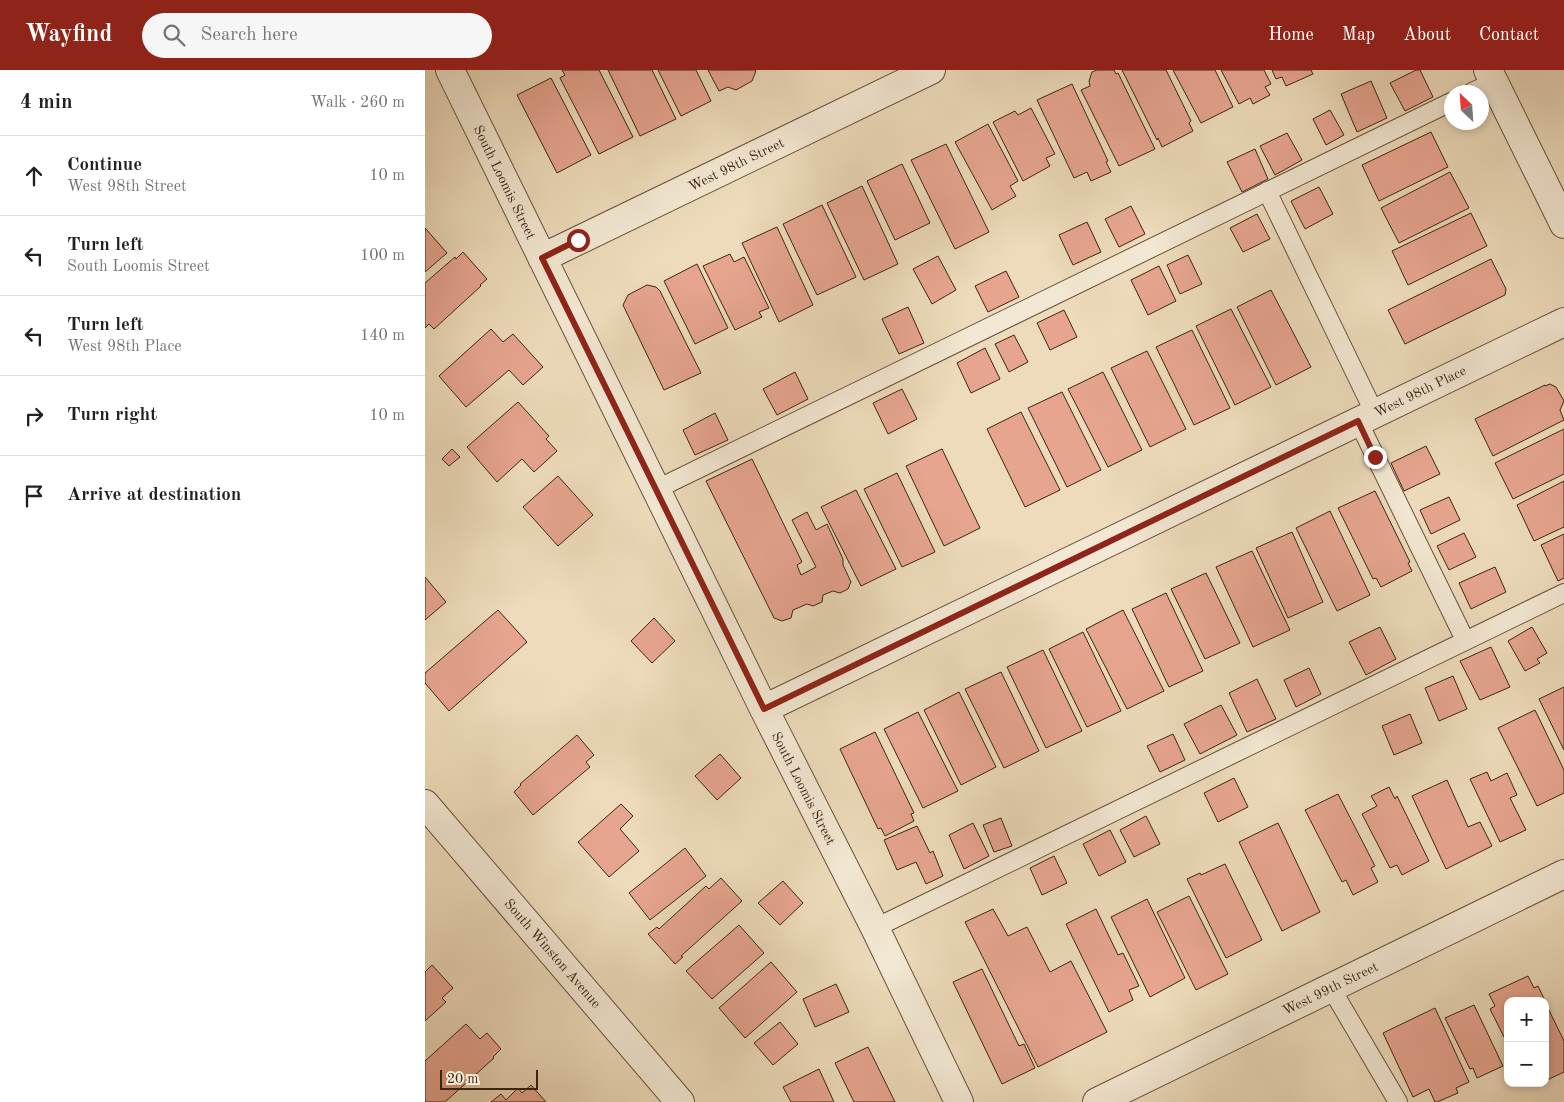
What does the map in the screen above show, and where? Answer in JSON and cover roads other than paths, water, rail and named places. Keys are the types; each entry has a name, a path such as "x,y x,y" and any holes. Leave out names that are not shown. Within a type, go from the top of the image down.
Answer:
{"street":[{"name":"South Loomis Street","path":"449,70 764,709 875,928 959,1102"},
{"name":"West 98th Street","path":"542,258 931,70"},
{"path":"1485,81 1564,224"},
{"name":"West 98th Place","path":"764,709 1564,322"},
{"name":"South Winston Avenue","path":"425,804 680,1102"},
{"name":"West 99th Street","path":"1097,1102 1129,1095 1331,988 1564,874"}],"lane":[{"path":"657,489 1444,105"},
{"path":"1267,191 1465,640"},
{"path":"875,928 1564,592"},
{"path":"1331,988 1398,1102"}]}
